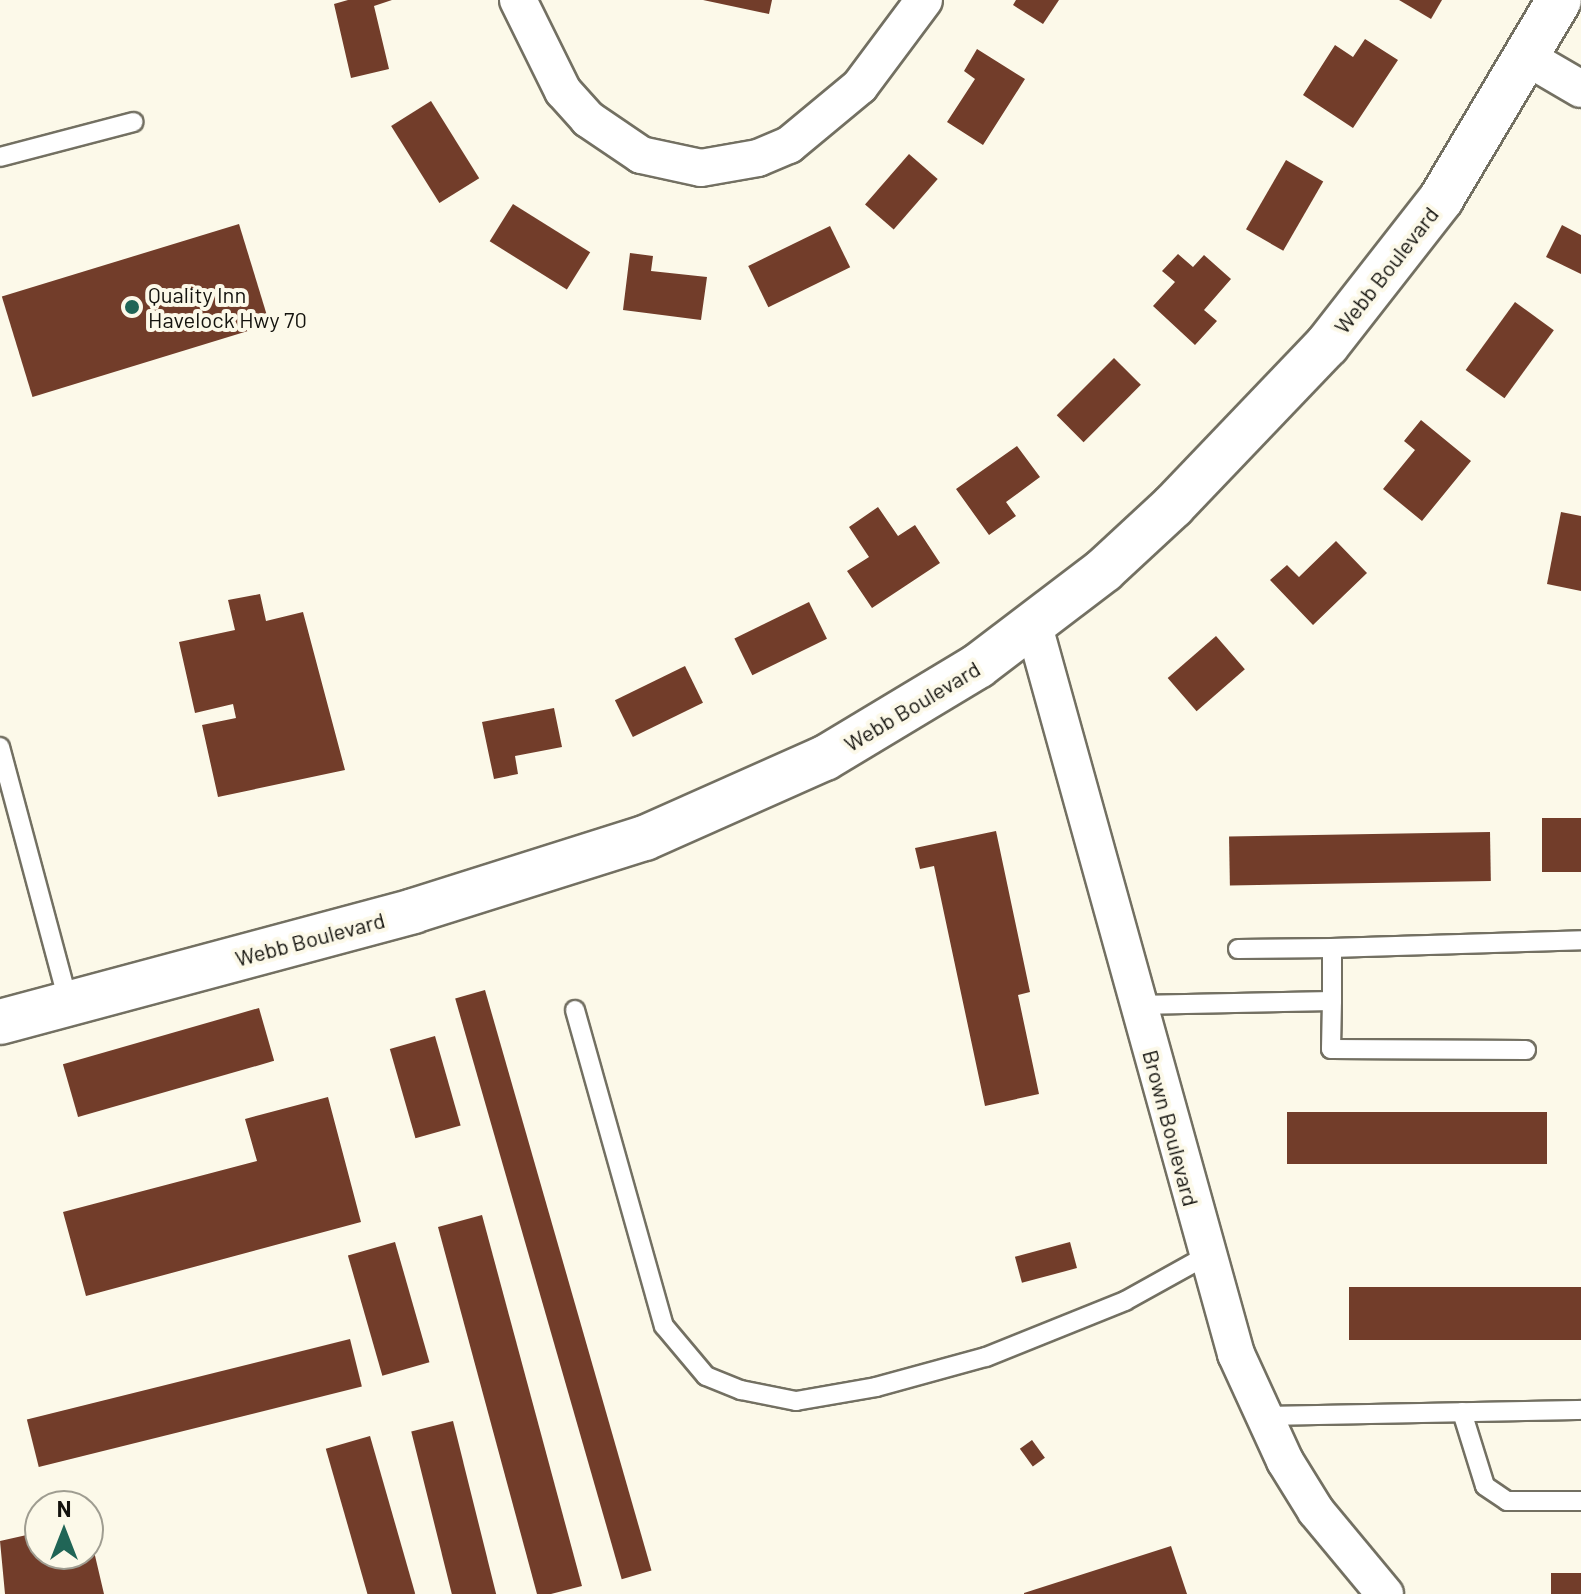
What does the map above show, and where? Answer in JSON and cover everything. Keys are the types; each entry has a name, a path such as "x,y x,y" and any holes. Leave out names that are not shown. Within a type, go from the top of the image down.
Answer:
{"street":[{"path":"518,0 563,91 588,119 641,155 701,168 745,161 789,145 860,86 924,0"},
{"name":"Webb Boulevard","path":"0,1022 495,887 708,814 825,758 1034,626 1173,506 1327,345 1441,199 1528,58 1559,0"},
{"path":"1528,58 1581,89"},
{"name":"Brown Boulevard","path":"1034,626 1206,1256 1262,1416 1316,1511 1385,1594"}],"lane":[{"path":"0,157 133,122"},
{"path":"0,747 4,776 69,1004"},
{"path":"1238,949 1581,940"},
{"path":"1332,948 1331,1049 1526,1050"},
{"path":"1137,1005 1332,1001"},
{"path":"575,1010 664,1326 706,1376 741,1390 796,1401 876,1387 986,1357 1125,1301 1206,1256"},
{"path":"1262,1416 1581,1410"},
{"path":"1462,1412 1485,1486 1507,1501 1581,1501"}],"building":[{"path":"348,0 392,0 374,6 389,69 351,78 334,4"},
{"path":"703,0 772,0 769,14"},
{"path":"1016,0 1059,0 1043,24 1013,5"},
{"path":"1399,0 1442,0 1431,19"},
{"path":"1365,39 1398,60 1353,128 1303,95 1335,45 1353,57"},
{"path":"977,49 1025,79 983,145 947,122 975,79 964,71"},
{"path":"431,101 479,178 439,203 391,126"},
{"path":"909,154 938,179 894,229 865,205"},
{"path":"1286,160 1323,182 1283,251 1246,229"},
{"path":"513,204 590,252 567,290 490,241"},
{"name":"Quality Inn Havelock Hwy 70","path":"239,224 270,324 33,397 2,297"},
{"path":"1562,225 1581,235 1581,274 1546,257"},
{"path":"830,226 850,267 768,307 748,266"},
{"path":"630,253 653,256 651,271 707,277 701,320 623,310"},
{"path":"1178,254 1193,267 1204,255 1231,279 1204,310 1217,321 1195,345 1153,306 1175,282 1162,271"},
{"path":"1515,302 1554,330 1504,398 1466,370"},
{"path":"1114,358 1141,385 1084,442 1057,415"},
{"path":"1421,420 1471,461 1422,521 1383,489 1415,450 1404,441"},
{"path":"1017,446 1040,477 1006,502 1016,516 989,535 956,489"},
{"path":"878,507 898,536 915,525 940,563 872,608 847,571 869,557 849,527"},
{"path":"1561,512 1581,516 1581,591 1547,584"},
{"path":"1336,541 1367,573 1313,625 1270,580 1287,565 1299,577"},
{"path":"260,594 266,621 303,612 345,770 218,797 202,725 236,718 233,704 195,713 179,642 235,630 228,600"},
{"path":"809,602 827,639 752,675 734,638"},
{"path":"1216,636 1245,669 1197,711 1168,678"},
{"path":"685,666 703,703 633,737 615,700"},
{"path":"554,708 562,747 515,756 518,774 494,779 482,722"},
{"path":"1542,818 1581,818 1581,872 1542,872"},
{"path":"996,831 1030,992 1018,995 1039,1094 985,1106 934,866 920,869 915,848"},
{"path":"1490,832 1491,881 1230,886 1229,837"},
{"path":"485,990 651,1571 622,1579 455,999"},
{"path":"259,1008 274,1061 78,1117 63,1064"},
{"path":"435,1036 461,1125 415,1138 390,1049"},
{"path":"328,1097 361,1222 86,1296 63,1212 257,1161 245,1119"},
{"path":"1287,1112 1547,1112 1547,1164 1287,1164"},
{"path":"482,1215 582,1586 551,1594 537,1594 438,1227"},
{"path":"395,1242 429,1362 382,1376 348,1256"},
{"path":"1070,1242 1077,1268 1022,1283 1015,1257"},
{"path":"1349,1287 1581,1287 1581,1340 1349,1340"},
{"path":"350,1339 362,1387 39,1467 27,1420"},
{"path":"453,1421 496,1594 452,1594 411,1431"},
{"path":"370,1436 415,1594 367,1594 326,1449"},
{"path":"1032,1440 1045,1458 1033,1467 1020,1449"},
{"path":"24,1536 24,1570 98,1570 104,1594 5,1594 0,1541"},
{"path":"1171,1546 1187,1594 1024,1594 1024,1593"},
{"path":"1551,1573 1581,1573 1581,1594 1551,1594"}],"place":[{"name":"Quality Inn Havelock Hwy 70","path":"132,307"}]}
